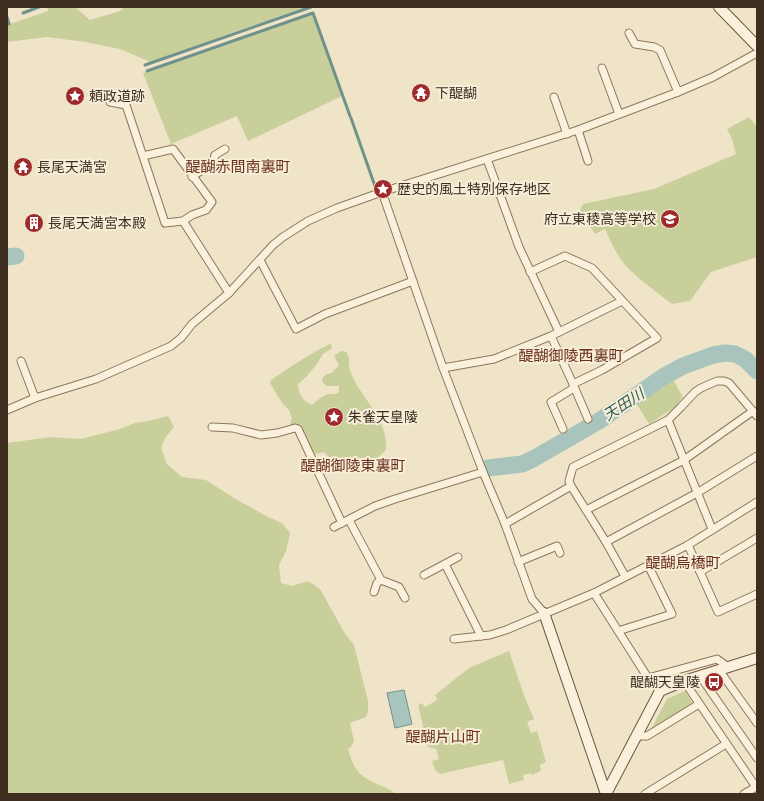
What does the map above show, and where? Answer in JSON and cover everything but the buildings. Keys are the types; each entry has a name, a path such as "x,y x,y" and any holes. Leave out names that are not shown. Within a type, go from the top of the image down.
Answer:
{"street":[{"path":"719,7 757,46"},
{"path":"629,33 635,44 654,47 660,50 678,92"},
{"path":"7,410 35,398 96,378 171,346 181,338 192,324 230,293 273,245 282,237 308,220 382,192 578,130 713,77 757,53"},
{"path":"602,68 619,114"},
{"path":"554,97 567,134"},
{"path":"110,102 126,105 165,224 183,221 192,215 206,210 212,202 173,149 143,156"},
{"path":"578,130 588,161"},
{"path":"192,176 213,162 215,155 225,149"},
{"path":"487,159 519,247 559,332"},
{"path":"382,192 443,368 483,472 505,524 532,599 544,613 606,794"},
{"path":"183,221 230,293"},
{"path":"530,272 565,256 592,268 657,338 574,386 551,402 563,429"},
{"path":"260,260 296,329 325,314 413,281"},
{"path":"443,368 494,359 551,336 622,301"},
{"path":"551,336 588,419"},
{"path":"21,361 35,398"},
{"path":"586,510 684,460 755,413 729,383 717,381 695,392 668,420 573,467 569,481 571,486 586,510 606,542 625,576"},
{"path":"668,420 712,529"},
{"path":"212,427 233,428 261,435 277,433 295,428 298,430 342,523"},
{"path":"606,542 697,494 757,456"},
{"path":"334,526 395,498 483,472"},
{"path":"505,524 571,486"},
{"path":"454,639 490,635 506,630 594,593 688,545 757,502"},
{"path":"349,520 380,580 399,587 405,598"},
{"path":"700,572 757,538"},
{"path":"688,545 718,612 757,594"},
{"path":"518,562 557,546 560,553"},
{"path":"424,575 458,557"},
{"path":"445,564 481,636"},
{"path":"618,631 672,614 648,565"},
{"path":"374,592 377,583 380,580"},
{"path":"594,593 648,678 660,691"},
{"path":"606,794 660,691 684,681 757,658"},
{"path":"648,678 717,659 757,723"},
{"path":"700,676 757,758"},
{"path":"684,681 756,787 744,794"},
{"path":"636,736 647,736 699,704"},
{"path":"645,794 726,744"}],"green space":[{"path":"47,7 75,7 90,20 120,11 124,7 305,7 150,62 120,49 85,42 47,37 7,42 7,25 48,11"},
{"path":"313,14 342,96 248,141 237,116 171,144 143,73"},
{"name":"府立東稜高等学校","path":"749,117 757,127 757,257 711,272 690,301 672,304 643,282 623,263 605,229 595,234 580,210 583,204 654,189 736,154 732,139 727,129"},
{"path":"330,344 332,346 331,349 323,354 307,376 298,384 300,394 306,402 312,405 324,396 339,392 339,386 327,386 323,383 322,378 327,374 332,373 339,365 334,356 341,351 346,352 354,379 375,412 385,437 386,450 376,459 356,464 345,459 329,457 324,452 315,454 309,450 296,432 292,429 290,425 292,418 289,410 282,403 270,383 271,380 292,366"},
{"path":"671,376 683,397 674,408 649,424 636,403"},
{"path":"168,416 174,427 165,438 161,448 167,464 182,477 206,480 234,498 282,523 290,533 286,551 279,565 281,583 292,586 308,581 320,589 344,632 354,645 368,701 368,712 366,717 350,723 354,741 352,746 348,749 352,762 358,771 366,778 389,789 395,794 7,794 7,443 51,437 81,439 120,429 135,423"},
{"path":"509,651 534,719 527,722 531,733 537,731 546,762 540,765 541,771 532,775 531,773 523,775 524,780 509,784 503,760 440,774 435,770 432,761 439,759 436,749 428,747 418,705 422,703 425,707 437,700 435,695 469,668"},
{"path":"685,691 692,702 691,705 650,731 667,699"}],"water":[{"path":"404,690 412,724 395,728 387,693"}],"waterway":[{"path":"23,13 39,7"},
{"path":"145,65 311,7"},
{"path":"147,71 313,13 350,116"},
{"path":"7,17 9,24"},
{"path":"351,118 376,189"},
{"path":"7,257 16,256"},
{"name":"天田川","path":"488,468 522,464 533,459 599,421 663,377 683,366 713,355 725,353 735,354 745,359 757,371"}],"place":[{"name":"下醍醐","path":"421,93"},
{"name":"頼政道跡","path":"75,96"},
{"name":"長尾天満宮","path":"23,167"},
{"name":"歴史的風土特別保存地区","path":"383,189"},
{"name":"府立東稜高等学校","path":"670,219"},
{"name":"長尾天満宮本殿","path":"34,223"},
{"name":"朱雀天皇陵","path":"334,417"},
{"name":"醍醐天皇陵","path":"714,682"}],"district":[{"name":"醍醐赤間南裏町","path":"238,167"},
{"name":"醍醐御陵西裏町","path":"571,356"},
{"name":"醍醐御陵東裏町","path":"353,466"},
{"name":"醍醐烏橋町","path":"683,563"},
{"name":"醍醐片山町","path":"443,737"}]}
